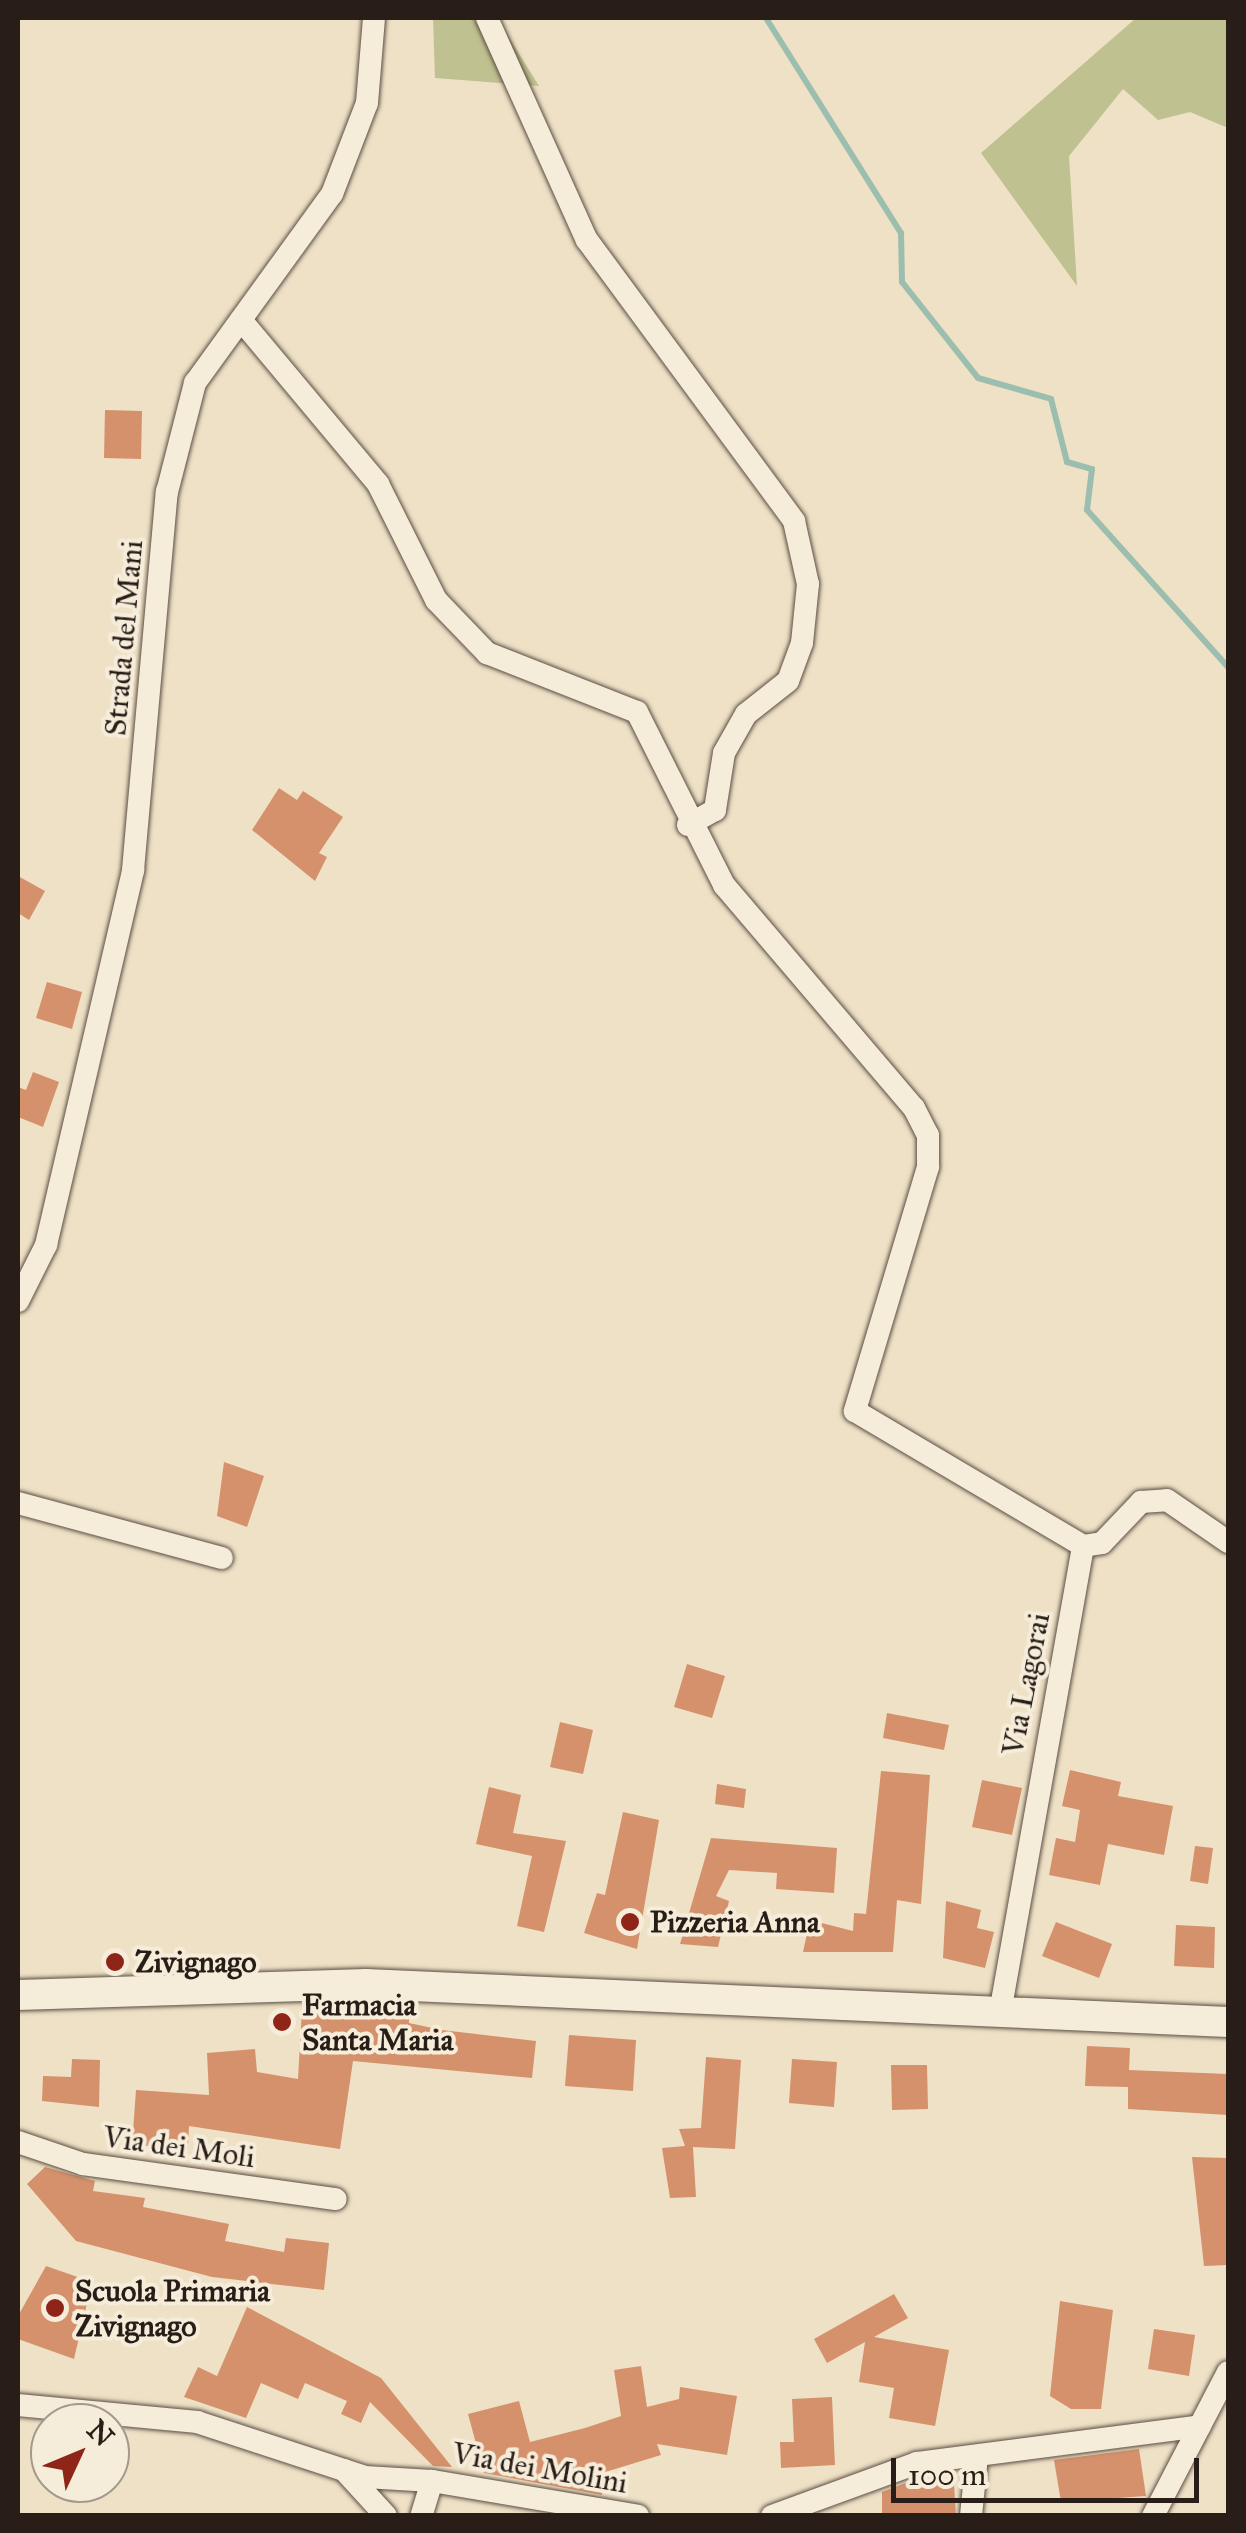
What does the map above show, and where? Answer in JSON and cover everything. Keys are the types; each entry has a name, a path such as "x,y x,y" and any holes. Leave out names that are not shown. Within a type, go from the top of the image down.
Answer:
{"main road":[{"path":"18,1995 366,1984 1000,2007 1228,2022"}],"street":[{"name":"Strada del Mani","path":"18,1301 46,1245 133,870 167,492 195,383 332,194 367,104 374,18"},
{"path":"487,18 587,240 794,520 808,584 802,643 788,681 746,714 724,752 715,810 688,825"},
{"path":"241,320 378,484 436,600 487,653 637,712 688,825 724,886 928,1135 928,1167 855,1412 1083,1546 1102,1544 1141,1502 1167,1500 1228,1542"},
{"path":"18,1503 222,1558"},
{"name":"Via Lagorai","path":"1000,2007 1083,1546"},
{"name":"Via dei Moli","path":"18,2142 84,2164 336,2198"},
{"path":"1153,2516 1228,2372"},
{"name":"Via dei Molini","path":"18,2405 197,2422 342,2468 638,2516"},
{"path":"772,2516 917,2462 1200,2426"},
{"path":"971,2516 977,2456"},
{"path":"342,2468 386,2516"},
{"path":"421,2516 432,2480"}],"green space":[{"path":"433,18 497,18 539,86 435,78"},
{"path":"1136,18 1228,18 1228,128 1190,112 1158,120 1123,89 1069,156 1077,286 981,153"}],"building":[{"path":"105,410 142,411 141,459 104,458"},
{"path":"279,788 297,800 303,791 343,817 319,853 327,857 315,881 252,830"},
{"path":"18,876 45,891 29,920 18,913"},
{"path":"47,982 82,992 72,1029 36,1018"},
{"path":"33,1072 59,1082 43,1127 18,1117 18,1087 26,1090"},
{"path":"224,1462 264,1476 247,1527 217,1516"},
{"path":"687,1664 725,1676 712,1718 674,1707"},
{"path":"887,1713 949,1725 944,1750 883,1738"},
{"path":"560,1722 593,1730 583,1774 550,1767"},
{"path":"1070,1770 1121,1782 1118,1796 1173,1806 1164,1855 1108,1844 1100,1885 1049,1875 1056,1838 1075,1842 1080,1810 1062,1806"},
{"path":"881,1771 930,1775 921,1904 897,1900 893,1952 803,1952 810,1920 853,1931 854,1913 866,1914"},
{"path":"982,1780 1022,1788 1012,1835 972,1827"},
{"path":"717,1784 746,1789 744,1808 715,1804"},
{"path":"489,1787 521,1795 513,1833 566,1841 544,1932 517,1926 532,1856 476,1844"},
{"path":"623,1812 659,1820 637,1949 584,1933 597,1893 605,1895"},
{"path":"711,1838 837,1848 834,1893 776,1889 777,1873 729,1870 716,1896 729,1901 718,1947 680,1944"},
{"path":"1195,1846 1213,1848 1208,1884 1190,1881"},
{"path":"946,1901 981,1910 977,1928 994,1932 985,1968 943,1958"},
{"path":"1056,1922 1112,1944 1099,1978 1042,1956"},
{"path":"1176,1925 1215,1927 1214,1968 1174,1966"},
{"path":"302,2010 409,2014 409,2023 536,2041 532,2078 353,2061 340,2149 189,2126 188,2148 132,2145 136,2090 209,2095 207,2053 255,2049 257,2072 298,2079"},
{"path":"569,2035 636,2040 633,2091 565,2086"},
{"path":"1087,2046 1130,2048 1129,2070 1228,2074 1228,2115 1128,2109 1128,2087 1085,2086"},
{"path":"706,2057 741,2060 735,2149 693,2147 696,2197 670,2198 662,2148 685,2146 679,2129 701,2128"},
{"path":"72,2059 100,2060 99,2107 42,2101 43,2076 71,2077"},
{"path":"792,2059 837,2062 834,2107 789,2103"},
{"path":"891,2065 927,2065 928,2109 892,2110"},
{"path":"1192,2157 1228,2158 1228,2265 1204,2266"},
{"path":"45,2167 95,2181 93,2191 145,2198 143,2207 229,2224 225,2241 284,2252 286,2238 329,2243 324,2290 212,2277 76,2241 27,2184"},
{"name":"Scuola Primaria Zivignago","path":"46,2266 92,2282 74,2359 18,2339 18,2316"},
{"path":"894,2294 908,2318 874,2337 949,2350 935,2426 889,2418 894,2388 859,2382 865,2342 827,2363 814,2339"},
{"path":"1060,2301 1113,2310 1101,2409 1071,2409 1050,2396"},
{"path":"247,2307 381,2378 452,2467 433,2466 370,2402 361,2423 341,2414 347,2401 305,2383 298,2399 261,2383 246,2418 184,2397 198,2367 217,2376"},
{"path":"1154,2329 1195,2335 1189,2376 1148,2369"},
{"path":"641,2366 647,2407 679,2399 680,2387 737,2396 727,2455 657,2444 661,2455 602,2473 602,2495 484,2473 468,2414 519,2401 530,2442 585,2428 621,2416 614,2370"},
{"path":"832,2397 835,2465 781,2468 780,2442 794,2442 792,2399"},
{"path":"1139,2449 1146,2496 1061,2502 1054,2460"},
{"path":"911,2481 954,2484 956,2516 882,2515 882,2492"}],"waterway":[{"path":"766,18 901,233 902,282 978,378 1051,399 1067,462 1092,469 1087,510 1228,667"}],"place":[{"name":"Pizzeria Anna","path":"630,1922"},
{"name":"Zivignago","path":"115,1962"},
{"name":"Farmacia Santa Maria","path":"282,2022"},
{"name":"Scuola Primaria Zivignago","path":"55,2308"}]}
